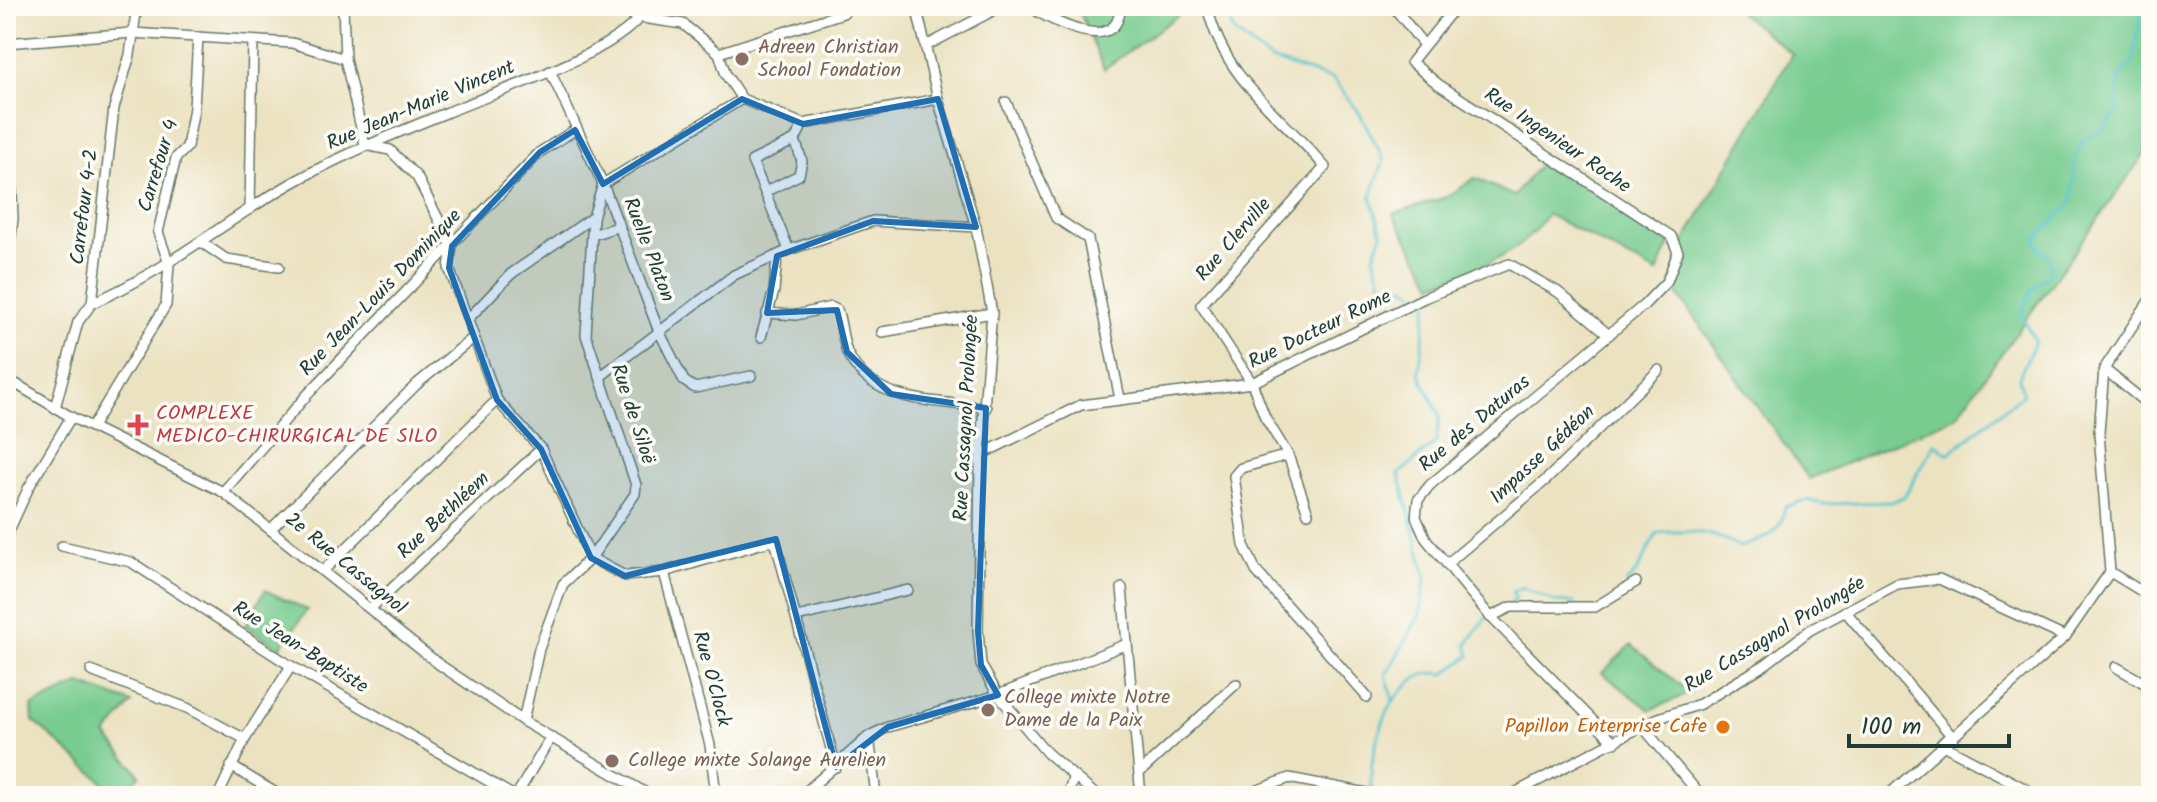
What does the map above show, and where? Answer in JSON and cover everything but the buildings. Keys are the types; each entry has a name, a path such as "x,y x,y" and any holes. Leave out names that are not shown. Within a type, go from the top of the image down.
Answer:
{"street":[{"name":"Carrefour 4-2","path":"55,408 78,322 92,303 114,108 130,55 137,6"},
{"path":"343,6 345,59 365,145 390,150 417,177 452,246 449,268 497,400 541,449 591,558 625,576 664,572 770,541 778,547 836,767"},
{"path":"607,6 642,18 683,24 719,53 726,75 742,99 803,124 938,99"},
{"path":"642,18 646,6"},
{"path":"719,53 843,13 850,6"},
{"name":"Rue Cassagnol Prolongée","path":"916,6 938,99 976,227 992,313 980,455 978,631 981,665 998,695 1073,778 1097,796"},
{"path":"926,46 1002,6"},
{"path":"1029,6 1062,26 1100,32 1118,19 1120,6"},
{"name":"Rue Clerville","path":"1207,6 1218,40 1248,90 1295,131 1325,167 1201,305 1252,383 1265,417 1288,455 1308,513"},
{"path":"1393,6 1423,44 1456,6"},
{"name":"Rue Jean-Marie Vincent","path":"92,303 169,264 250,209 365,145 550,71 628,32 642,18"},
{"path":"6,274 13,219 6,43 132,33 292,43 345,59"},
{"name":"Carrefour 4","path":"92,427 166,305 169,264 158,232 176,158 187,147 194,108 198,37"},
{"path":"250,209 253,41"},
{"name":"Rue Ingenieur Roche","path":"1423,44 1411,62 1438,84 1671,236 1678,252"},
{"name":"Ruelle Platon","path":"550,71 575,130 603,184 658,329 690,386 695,388 751,376"},
{"path":"603,184 742,99"},
{"path":"1006,102 1056,218 1088,239 1120,399"},
{"path":"789,250 752,161 795,140 803,124"},
{"name":"Rue Jean-Louis Dominique","path":"223,492 307,395 540,152 575,130"},
{"path":"765,192 799,175 802,161 795,140"},
{"name":"Rue de Siloë","path":"523,721 539,649 563,584 591,558 635,494 636,485 586,335 593,217 603,184"},
{"path":"469,318 511,274 593,217"},
{"path":"601,376 658,329 734,275 789,250 873,221 976,227"},
{"path":"592,235 620,226"},
{"path":"201,242 226,259 279,267"},
{"name":"Rue des Daturas","path":"1615,743 1490,617 1426,539 1416,517 1418,500 1430,485 1609,335 1667,281 1678,252"},
{"path":"761,337 774,291 777,256"},
{"name":"Rue Docteur Rome","path":"980,455 1081,405 1252,383 1424,298 1509,264 1558,292 1609,335"},
{"path":"1887,796 1951,735 2065,637 2110,572 2099,433 2104,369 2151,298"},
{"path":"767,313 796,315 831,307 837,310 847,352 857,366 891,394 914,400 986,408"},
{"path":"882,332 992,313"},
{"path":"272,528 417,384 473,338"},
{"path":"2104,369 2151,407"},
{"name":"Impasse Gédéon","path":"1448,563 1546,480 1659,370"},
{"name":"2e Rue Cassagnol","path":"6,378 71,417 223,492 440,665 523,721 651,796"},
{"path":"324,570 497,400"},
{"path":"6,537 29,487 71,417"},
{"name":"Rue Bethléem","path":"371,608 541,449"},
{"path":"1288,455 1241,468 1234,476 1247,555 1256,571 1367,697"},
{"name":"Rue Jean-Baptiste","path":"62,546 131,562 291,666 515,796"},
{"name":"Rue O'Clock","path":"664,572 710,745 716,796"},
{"path":"2110,572 2151,597"},
{"name":"Rue Cassagnol Prolongée","path":"1509,796 1615,743 1642,726 1700,704 1766,664 1810,630 1897,584 1939,579 2065,637"},
{"path":"1490,617 1511,607 1600,605 1636,582"},
{"path":"1122,588 1141,796"},
{"path":"797,617 908,590"},
{"path":"1845,611 1951,735"},
{"path":"801,796 869,736 888,727 998,695 1127,644"},
{"path":"218,796 245,739 291,666"},
{"path":"2116,667 2151,687"},
{"path":"91,671 187,708 245,739"},
{"path":"1139,773 1236,684"},
{"path":"1642,726 1701,796"},
{"path":"869,736 876,796"},
{"path":"515,796 551,737"},
{"path":"1941,744 2039,796"},
{"path":"231,766 281,796"},
{"path":"1068,796 1073,778"},
{"path":"1243,796 1289,778 1382,796"}],"highlighted area":[{"path":"742,99 803,124 938,99 976,227 873,221 789,250 777,256 767,313 837,310 847,352 891,394 986,408 978,631 981,665 998,695 888,727 836,767 776,539 625,576 591,558 541,449 497,400 449,268 452,246 540,152 575,130 603,184"}],"green space":[{"path":"1077,6 1191,6 1104,69"},
{"path":"1732,6 2151,6 2151,145 1956,417 1809,479 1671,285 1683,244 1792,54"},
{"path":"1545,157 1671,241 1657,273 1547,214 1525,241 1511,251 1482,266 1433,284 1393,214 1449,196 1475,178 1514,196"},
{"path":"265,590 307,610 280,648 245,626"},
{"path":"1631,645 1690,693 1650,710 1602,673"},
{"path":"80,684 132,703 106,735 140,775 118,795 33,721 32,706"}],"waterway":[{"path":"1224,6 1234,32 1271,60 1333,79 1359,112 1384,160 1371,196 1382,234 1374,256 1381,283 1405,287 1422,297"},
{"path":"1626,583 1636,572 1658,533 1700,533 1740,547 1771,534 1780,524 1785,507 1806,500 1823,504 1891,502 1905,496 1935,443 1948,454 2023,394 2019,377 2035,342 2021,313 2034,287 2051,272 2049,257 2039,250 2036,239 2072,203 2076,155 2083,141 2107,127 2117,111 2119,78 2133,62 2141,11 2136,6"},
{"path":"1393,701 1386,675 1420,615 1426,577 1399,474 1436,442 1440,416 1419,373 1428,300"},
{"path":"1509,604 1516,598 1512,592 1522,587 1555,602 1574,603"},
{"path":"1372,793 1371,776 1378,735 1397,696 1410,682 1426,674 1444,674 1470,656 1467,644 1486,618"}],"place":[{"name":"Adreen Christian School Fondation","path":"742,59"},
{"name":"COMPLEXE MEDICO-CHIRURGICAL DE SILO","path":"138,425"},
{"name":"College mixte Notre Dame de la Paix","path":"988,710"},
{"name":"Papillon Enterprise Cafe","path":"1723,727"},
{"name":"College mixte Solange Aurelien","path":"612,761"}]}
